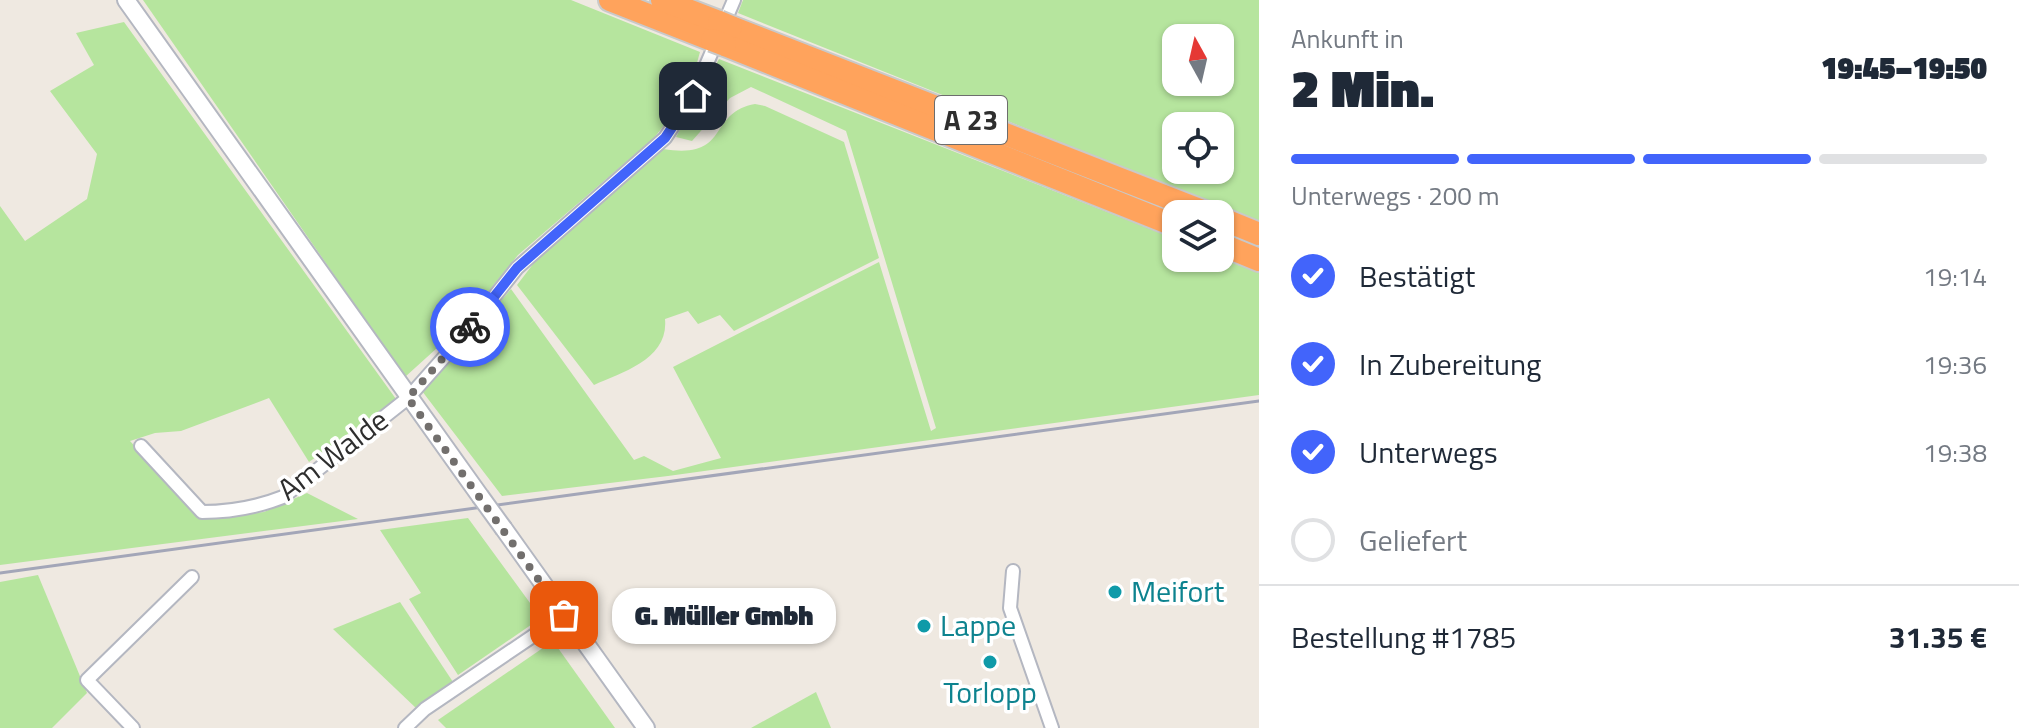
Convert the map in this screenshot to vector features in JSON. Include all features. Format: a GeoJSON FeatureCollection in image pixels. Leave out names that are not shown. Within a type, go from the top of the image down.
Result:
{"type":"FeatureCollection","features":[{"type":"Feature","properties":{"kind":"highway","name":"A 23"},"geometry":{"type":"LineString","coordinates":[[610,0],[722,33],[1172,200]]}},
{"type":"Feature","properties":{"kind":"highway","name":"A 23"},"geometry":{"type":"LineString","coordinates":[[662,0],[722,33],[1162,220]]}},
{"type":"Feature","properties":{"kind":"highway"},"geometry":{"type":"LineString","coordinates":[[1234,224],[1259,234]]}},
{"type":"Feature","properties":{"kind":"highway"},"geometry":{"type":"LineString","coordinates":[[1234,250],[1259,260]]}},
{"type":"Feature","properties":{"kind":"main road"},"geometry":{"type":"LineString","coordinates":[[126,0],[646,728]]}},
{"type":"Feature","properties":{"kind":"street","name":"Am Walde"},"geometry":{"type":"LineString","coordinates":[[141,446],[202,512],[232,512],[259,507],[283,497],[408,398],[517,268],[670,132],[693,96],[734,0]]}},
{"type":"Feature","properties":{"kind":"street"},"geometry":{"type":"LineString","coordinates":[[1013,571],[1010,608],[1052,728]]}},
{"type":"Feature","properties":{"kind":"street"},"geometry":{"type":"LineString","coordinates":[[133,728],[87,680],[192,577]]}},
{"type":"Feature","properties":{"kind":"street"},"geometry":{"type":"LineString","coordinates":[[405,728],[425,709],[564,615]]}},
{"type":"Feature","properties":{"kind":"green space"},"geometry":{"type":"Polygon","coordinates":[[[143,0],[571,0],[700,52],[688,95],[654,138],[518,255],[458,329],[405,377],[143,0]]]}},
{"type":"Feature","properties":{"kind":"green space"},"geometry":{"type":"Polygon","coordinates":[[[743,0],[1259,0],[1259,222],[1234,212],[1234,200],[1204,200],[1164,184],[1234,184],[1234,112],[1162,112],[1162,183],[738,13],[743,0]]]}},
{"type":"Feature","properties":{"kind":"green space"},"geometry":{"type":"Polygon","coordinates":[[[124,22],[396,399],[309,462],[269,398],[181,431],[155,433],[130,441],[201,518],[264,512],[307,493],[358,519],[0,565],[0,206],[25,241],[87,199],[97,154],[50,91],[94,65],[76,33],[124,22]]]}},
{"type":"Feature","properties":{"kind":"green space"},"geometry":{"type":"Polygon","coordinates":[[[719,59],[1162,233],[1162,272],[1234,272],[1234,263],[1259,273],[1259,395],[502,496],[422,391],[511,289],[634,460],[644,456],[673,471],[721,458],[673,367],[879,262],[931,431],[936,428],[846,131],[751,87],[730,98],[692,141],[676,137],[719,59]]]}},
{"type":"Feature","properties":{"kind":"green space"},"geometry":{"type":"Polygon","coordinates":[[[755,104],[844,142],[879,258],[734,331],[720,315],[698,324],[688,311],[665,319],[660,344],[652,354],[630,369],[594,385],[517,285],[540,255],[663,149],[685,151],[700,148],[710,142],[730,116],[755,104]]]}},
{"type":"Feature","properties":{"kind":"green space"},"geometry":{"type":"Polygon","coordinates":[[[468,518],[541,618],[458,675],[409,599],[421,593],[380,530],[468,518]]]}},
{"type":"Feature","properties":{"kind":"green space"},"geometry":{"type":"Polygon","coordinates":[[[38,575],[87,693],[52,728],[0,728],[0,582],[38,575]]]}},
{"type":"Feature","properties":{"kind":"green space"},"geometry":{"type":"Polygon","coordinates":[[[400,602],[453,682],[417,709],[333,629],[400,602]]]}},
{"type":"Feature","properties":{"kind":"green space"},"geometry":{"type":"Polygon","coordinates":[[[553,641],[615,728],[446,728],[438,720],[553,641]]]}},
{"type":"Feature","properties":{"kind":"green space"},"geometry":{"type":"Polygon","coordinates":[[[816,692],[831,728],[751,728],[816,692]]]}},
{"type":"Feature","properties":{"kind":"railway"},"geometry":{"type":"LineString","coordinates":[[0,573],[1259,401]]}},
{"type":"Feature","properties":{"kind":"way so far"},"geometry":{"type":"LineString","coordinates":[[470,327],[408,398],[564,615]]}},
{"type":"Feature","properties":{"kind":"place","name":"Meifort"},"geometry":{"type":"Point","coordinates":[1115,592]}},
{"type":"Feature","properties":{"kind":"place","name":"G. Müller Gmbh"},"geometry":{"type":"Point","coordinates":[564,615]}},
{"type":"Feature","properties":{"kind":"place","name":"Lappe"},"geometry":{"type":"Point","coordinates":[924,626]}},
{"type":"Feature","properties":{"kind":"place","name":"Torlopp"},"geometry":{"type":"Point","coordinates":[990,662]}},
{"type":"Feature","properties":{"kind":"route"},"geometry":{"type":"LineString","coordinates":[[470,327],[517,268],[665,138],[693,96]]}}]}
